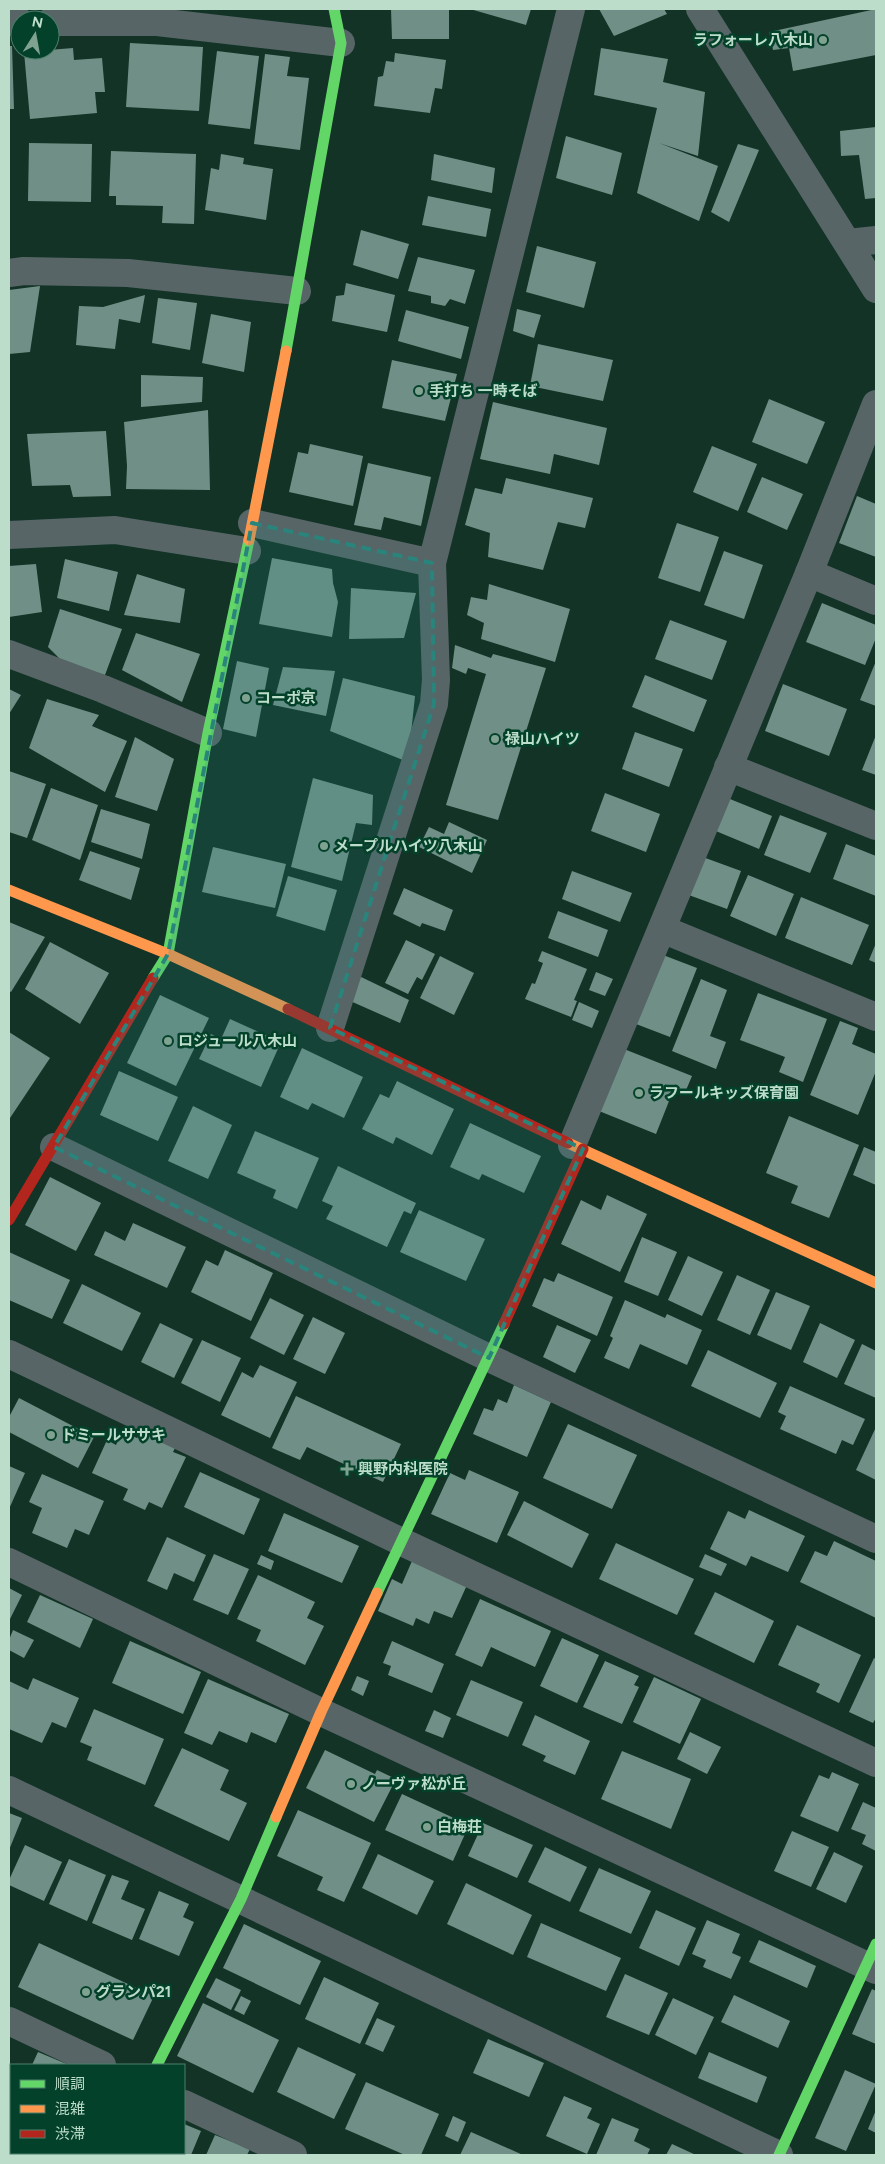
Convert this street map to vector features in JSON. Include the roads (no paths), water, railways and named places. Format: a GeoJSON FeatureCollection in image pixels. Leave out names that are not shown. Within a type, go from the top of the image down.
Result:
{"type":"FeatureCollection","features":[{"type":"Feature","properties":{"kind":"street"},"geometry":{"type":"LineString","coordinates":[[9,1220],[168,954],[208,733],[247,551],[297,291],[341,43],[334,9]]}},
{"type":"Feature","properties":{"kind":"street"},"geometry":{"type":"LineString","coordinates":[[330,1028],[434,704],[436,680],[432,563],[571,9]]}},
{"type":"Feature","properties":{"kind":"street"},"geometry":{"type":"LineString","coordinates":[[700,9],[876,289]]}},
{"type":"Feature","properties":{"kind":"street"},"geometry":{"type":"LineString","coordinates":[[60,22],[157,22],[341,43]]}},
{"type":"Feature","properties":{"kind":"street"},"geometry":{"type":"LineString","coordinates":[[848,243],[876,240]]}},
{"type":"Feature","properties":{"kind":"street"},"geometry":{"type":"LineString","coordinates":[[9,273],[24,271],[128,273],[297,291]]}},
{"type":"Feature","properties":{"kind":"street"},"geometry":{"type":"LineString","coordinates":[[158,2064],[241,1899],[321,1712],[489,1358],[577,1147],[662,929],[728,767],[810,573],[876,404]]}},
{"type":"Feature","properties":{"kind":"street"},"geometry":{"type":"LineString","coordinates":[[252,523],[432,563]]}},
{"type":"Feature","properties":{"kind":"street"},"geometry":{"type":"LineString","coordinates":[[9,535],[116,530],[247,551]]}},
{"type":"Feature","properties":{"kind":"street"},"geometry":{"type":"LineString","coordinates":[[810,573],[876,601]]}},
{"type":"Feature","properties":{"kind":"street"},"geometry":{"type":"LineString","coordinates":[[9,654],[103,689],[208,733]]}},
{"type":"Feature","properties":{"kind":"street"},"geometry":{"type":"LineString","coordinates":[[728,767],[876,826]]}},
{"type":"Feature","properties":{"kind":"street"},"geometry":{"type":"LineString","coordinates":[[9,890],[168,954],[330,1028],[577,1147],[876,1283]]}},
{"type":"Feature","properties":{"kind":"street"},"geometry":{"type":"LineString","coordinates":[[662,929],[876,1017]]}},
{"type":"Feature","properties":{"kind":"street"},"geometry":{"type":"LineString","coordinates":[[54,1147],[489,1358],[876,1539]]}},
{"type":"Feature","properties":{"kind":"street"},"geometry":{"type":"LineString","coordinates":[[9,1354],[402,1542],[876,1763]]}},
{"type":"Feature","properties":{"kind":"street"},"geometry":{"type":"LineString","coordinates":[[9,1562],[321,1712],[873,1960],[779,2155],[9,1790]]}},
{"type":"Feature","properties":{"kind":"street"},"geometry":{"type":"LineString","coordinates":[[9,2021],[100,2064]]}},
{"type":"Feature","properties":{"kind":"street"},"geometry":{"type":"LineString","coordinates":[[185,2104],[293,2155]]}},
{"type":"Feature","properties":{"kind":"place","name":"ラフォーレ八木山"},"geometry":{"type":"Point","coordinates":[823,40]}},
{"type":"Feature","properties":{"kind":"place","name":"手打ち 一時そば"},"geometry":{"type":"Point","coordinates":[419,391]}},
{"type":"Feature","properties":{"kind":"place","name":"コーポ京"},"geometry":{"type":"Point","coordinates":[246,698]}},
{"type":"Feature","properties":{"kind":"place","name":"禄山ハイツ"},"geometry":{"type":"Point","coordinates":[495,739]}},
{"type":"Feature","properties":{"kind":"place","name":"メープルハイツ八木山"},"geometry":{"type":"Point","coordinates":[324,846]}},
{"type":"Feature","properties":{"kind":"place","name":"ロジュール八木山"},"geometry":{"type":"Point","coordinates":[168,1041]}},
{"type":"Feature","properties":{"kind":"place","name":"ラフールキッズ保育園"},"geometry":{"type":"Point","coordinates":[639,1093]}},
{"type":"Feature","properties":{"kind":"place","name":"ドミールササキ"},"geometry":{"type":"Point","coordinates":[51,1435]}},
{"type":"Feature","properties":{"kind":"place","name":"興野内科医院"},"geometry":{"type":"Point","coordinates":[347,1469]}},
{"type":"Feature","properties":{"kind":"place","name":"ノーヴァ松が丘"},"geometry":{"type":"Point","coordinates":[351,1784]}},
{"type":"Feature","properties":{"kind":"place","name":"白梅荘"},"geometry":{"type":"Point","coordinates":[427,1827]}},
{"type":"Feature","properties":{"kind":"place","name":"グランパ21"},"geometry":{"type":"Point","coordinates":[86,1992]}}]}
